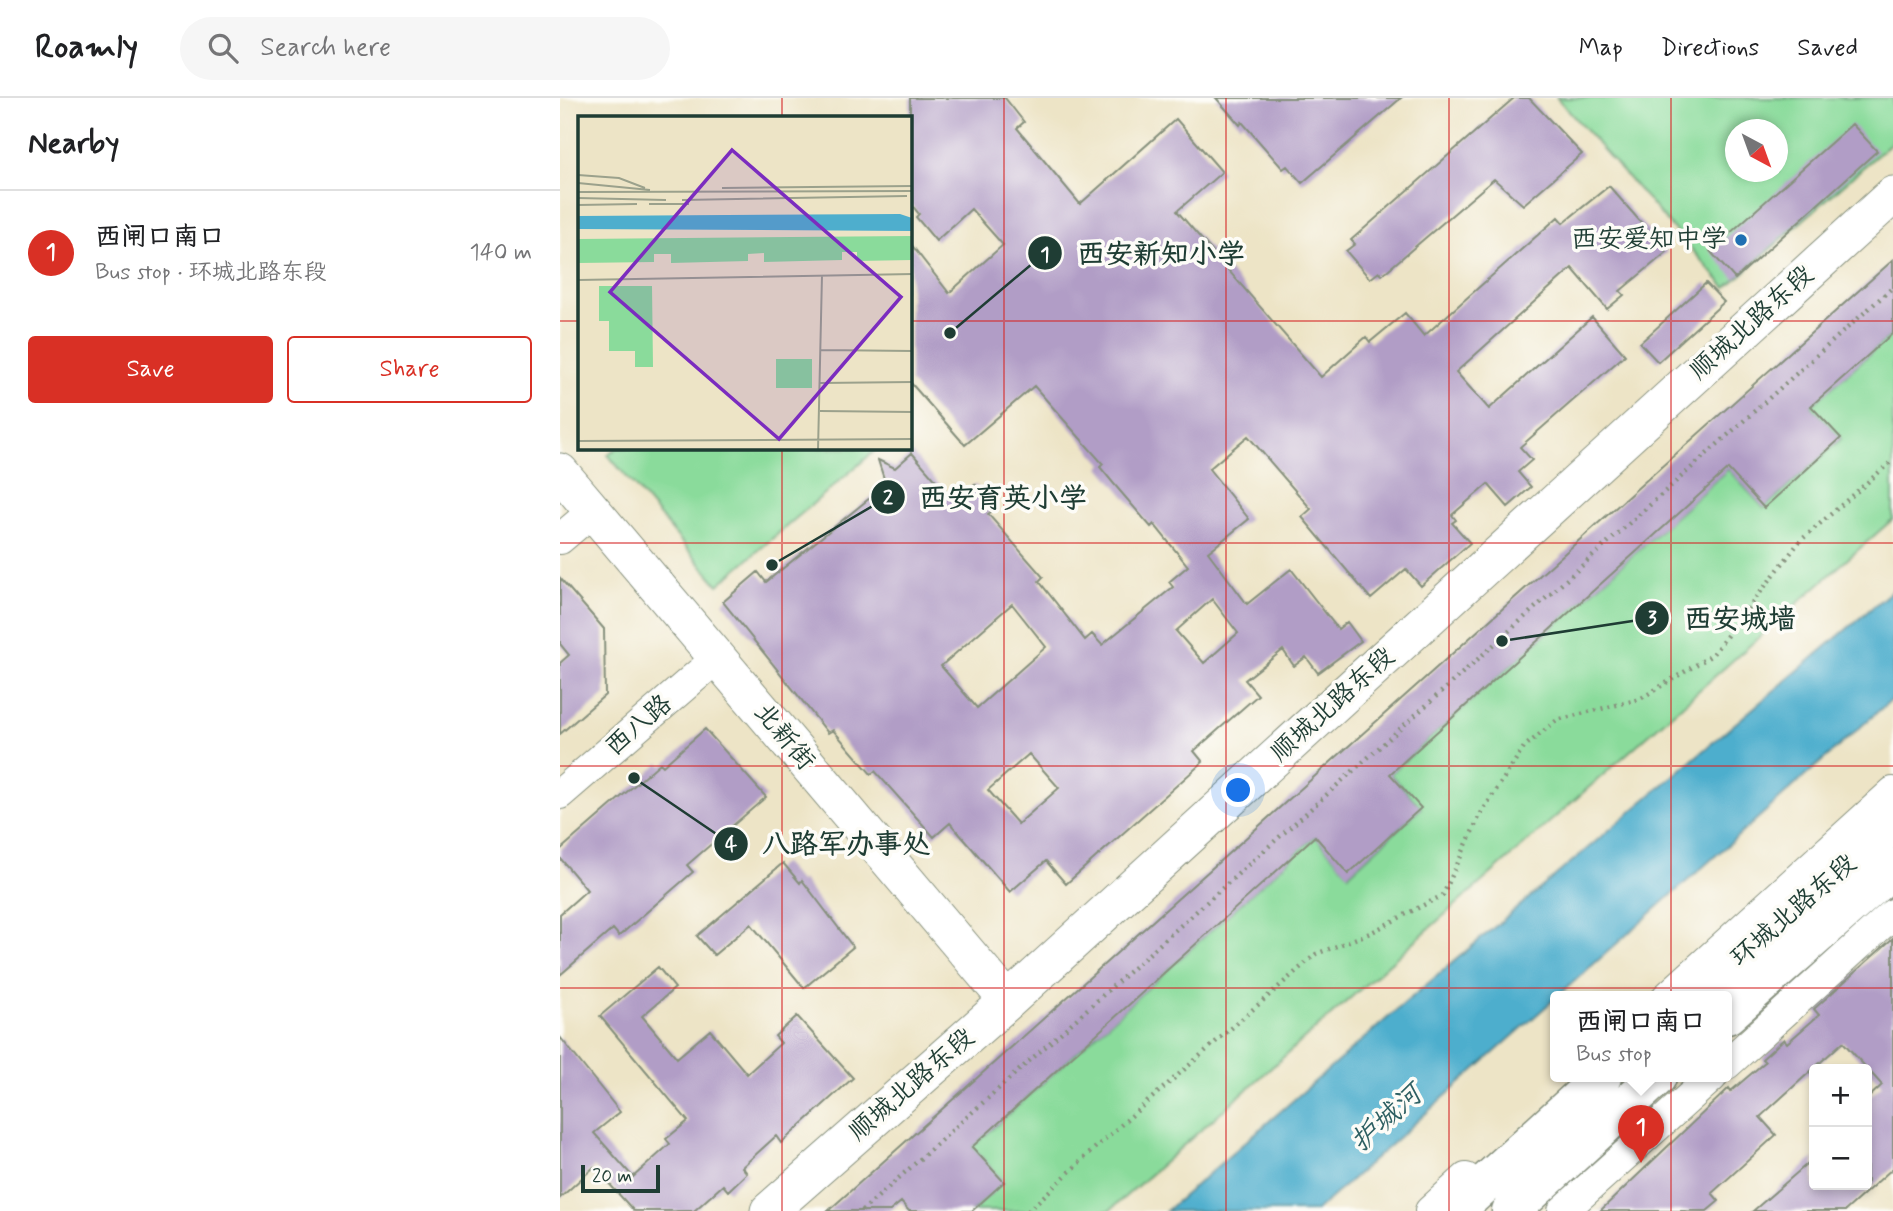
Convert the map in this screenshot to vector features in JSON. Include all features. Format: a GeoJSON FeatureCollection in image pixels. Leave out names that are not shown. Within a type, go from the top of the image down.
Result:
{"type":"FeatureCollection","features":[{"type":"Feature","properties":{"kind":"main road","name":"环城北路东段"},"geometry":{"type":"LineString","coordinates":[[1702,991],[1893,824]]}},
{"type":"Feature","properties":{"kind":"main road","name":"环城北路东段"},"geometry":{"type":"LineString","coordinates":[[1732,1011],[1893,868]]}},
{"type":"Feature","properties":{"kind":"main road"},"geometry":{"type":"LineString","coordinates":[[1455,1211],[1597,1082]]}},
{"type":"Feature","properties":{"kind":"main road"},"geometry":{"type":"LineString","coordinates":[[1511,1211],[1652,1082]]}},
{"type":"Feature","properties":{"kind":"street","name":"顺城北路东段"},"geometry":{"type":"LineString","coordinates":[[769,1211],[1008,1001],[1893,195]]}},
{"type":"Feature","properties":{"kind":"street","name":"北新街"},"geometry":{"type":"LineString","coordinates":[[560,472],[1008,1001]]}},
{"type":"Feature","properties":{"kind":"street"},"geometry":{"type":"LineString","coordinates":[[560,539],[593,511]]}},
{"type":"Feature","properties":{"kind":"street","name":"西八路"},"geometry":{"type":"LineString","coordinates":[[560,794],[717,658]]}},
{"type":"Feature","properties":{"kind":"street"},"geometry":{"type":"LineString","coordinates":[[1674,991],[1893,792]]}},
{"type":"Feature","properties":{"kind":"street"},"geometry":{"type":"LineString","coordinates":[[1732,1059],[1893,914]]}},
{"type":"Feature","properties":{"kind":"street"},"geometry":{"type":"LineString","coordinates":[[1430,1211],[1572,1082]]}},
{"type":"Feature","properties":{"kind":"street"},"geometry":{"type":"LineString","coordinates":[[1563,1211],[1706,1082]]}},
{"type":"Feature","properties":{"kind":"path"},"geometry":{"type":"LineString","coordinates":[[862,1211],[1893,287]]}},
{"type":"Feature","properties":{"kind":"path"},"geometry":{"type":"LineString","coordinates":[[1028,1211],[1316,954],[1370,933],[1443,895],[1480,815],[1524,747],[1557,720],[1640,699],[1713,655],[1800,541],[1893,460]]}},
{"type":"Feature","properties":{"kind":"green space","name":"西安爱知中学"},"geometry":{"type":"Polygon","coordinates":[[[1557,98],[1893,98],[1893,141],[1726,288],[1557,98]]]}},
{"type":"Feature","properties":{"kind":"green space"},"geometry":{"type":"Polygon","coordinates":[[[1893,333],[1893,519],[1109,1211],[972,1211],[1003,1182],[972,1147],[1315,836],[1349,874],[1421,808],[1390,774],[1728,469],[1764,508],[1841,439],[1811,406],[1893,333]]]}},
{"type":"Feature","properties":{"kind":"green space"},"geometry":{"type":"Polygon","coordinates":[[[614,450],[876,450],[718,585],[608,455],[614,450]]]}},
{"type":"Feature","properties":{"kind":"water","name":"护城河"},"geometry":{"type":"Polygon","coordinates":[[[1893,590],[1893,698],[1563,991],[1550,991],[1550,1003],[1316,1211],[1166,1211],[1406,1002],[1893,590]]]}},
{"type":"Feature","properties":{"kind":"building"},"geometry":{"type":"Polygon","coordinates":[[[910,98],[1005,98],[1024,122],[1017,128],[1080,204],[1176,119],[1222,172],[1177,211],[1321,377],[1366,337],[1370,342],[1405,313],[1424,336],[1558,217],[1563,223],[1609,186],[1667,252],[1620,291],[1624,295],[1607,309],[1572,268],[1456,372],[1489,409],[1592,317],[1625,355],[1520,447],[1532,460],[1518,472],[1531,487],[1508,507],[1488,484],[1452,515],[1456,520],[1452,523],[1470,543],[1421,586],[1406,569],[1371,599],[1302,517],[1311,509],[1248,436],[1209,469],[1249,519],[1208,552],[1247,604],[1291,569],[1338,629],[1347,622],[1361,641],[1318,673],[1306,657],[1294,666],[1283,650],[1245,680],[1258,695],[1194,751],[1203,762],[1066,884],[1046,861],[1010,892],[950,823],[934,837],[875,771],[871,774],[833,730],[828,733],[723,602],[758,572],[766,582],[886,485],[878,460],[895,468],[912,453],[954,501],[975,484],[995,509],[988,514],[1043,577],[1039,581],[1085,640],[1092,634],[1102,645],[1173,587],[1169,582],[1188,566],[1154,524],[1151,527],[1114,484],[1100,467],[1103,464],[1034,386],[965,445],[912,384],[912,246],[949,293],[1003,245],[971,209],[936,241],[916,217],[919,214],[912,205],[910,98]],[[1212,599],[1176,631],[1204,663],[1238,633],[1212,599]],[[1012,604],[941,666],[977,708],[1046,647],[1012,604]],[[1029,754],[988,790],[1018,824],[1059,788],[1029,754]]]}},
{"type":"Feature","properties":{"kind":"building"},"geometry":{"type":"Polygon","coordinates":[[[1216,98],[1401,98],[1302,183],[1287,166],[1283,169],[1242,122],[1240,125],[1216,98]]]}},
{"type":"Feature","properties":{"kind":"building"},"geometry":{"type":"Polygon","coordinates":[[[1514,98],[1529,98],[1582,154],[1523,205],[1494,179],[1382,275],[1379,272],[1370,279],[1346,251],[1355,244],[1351,240],[1514,98]]]}},
{"type":"Feature","properties":{"kind":"building"},"geometry":{"type":"Polygon","coordinates":[[[1852,124],[1877,151],[1735,279],[1710,251],[1852,124]]]}},
{"type":"Feature","properties":{"kind":"building"},"geometry":{"type":"Polygon","coordinates":[[[1893,260],[1893,333],[1811,406],[1841,438],[1764,508],[1728,469],[1390,774],[1421,808],[1348,874],[1315,836],[972,1147],[1004,1182],[972,1211],[909,1211],[901,1202],[890,1211],[828,1211],[1893,260]]]}},
{"type":"Feature","properties":{"kind":"building"},"geometry":{"type":"Polygon","coordinates":[[[1706,283],[1724,302],[1658,362],[1640,343],[1706,283]]]}},
{"type":"Feature","properties":{"kind":"building"},"geometry":{"type":"Polygon","coordinates":[[[560,578],[604,629],[605,695],[560,734],[560,663],[569,655],[560,644],[560,578]]]}},
{"type":"Feature","properties":{"kind":"building"},"geometry":{"type":"Polygon","coordinates":[[[705,729],[766,797],[687,865],[693,872],[619,936],[613,929],[560,975],[560,914],[587,890],[560,858],[560,850],[660,763],[663,766],[705,729]]]}},
{"type":"Feature","properties":{"kind":"building"},"geometry":{"type":"Polygon","coordinates":[[[783,863],[800,883],[802,880],[853,947],[804,988],[751,924],[714,955],[697,936],[783,863]]]}},
{"type":"Feature","properties":{"kind":"building"},"geometry":{"type":"Polygon","coordinates":[[[1893,938],[1893,1168],[1872,1187],[1872,1094],[1882,1085],[1872,1074],[1872,1064],[1863,1064],[1843,1042],[1819,1064],[1809,1064],[1809,1073],[1760,1117],[1776,1135],[1712,1193],[1719,1201],[1707,1211],[1600,1211],[1729,1088],[1731,1091],[1765,1062],[1762,1059],[1784,1039],[1787,1043],[1819,1015],[1814,1009],[1893,938]]]}},
{"type":"Feature","properties":{"kind":"building"},"geometry":{"type":"Polygon","coordinates":[[[658,967],[675,988],[642,1016],[677,1058],[710,1030],[747,1074],[781,1043],[775,1036],[797,1016],[853,1078],[781,1143],[776,1136],[742,1167],[747,1173],[728,1191],[723,1185],[694,1211],[634,1211],[594,1167],[560,1198],[560,1037],[620,1112],[594,1133],[633,1177],[670,1144],[666,1139],[688,1121],[600,1016],[658,967]]]}},
{"type":"Feature","properties":{"kind":"building"},"geometry":{"type":"Polygon","coordinates":[[[1809,1162],[1809,1190],[1868,1190],[1845,1211],[1753,1211],[1809,1162]]]}},
{"type":"Feature","properties":{"kind":"place","name":"西安爱知中学"},"geometry":{"type":"Point","coordinates":[1741,240]}},
{"type":"Feature","properties":{"kind":"place","name":"西安新知小学"},"geometry":{"type":"Point","coordinates":[950,333]}},
{"type":"Feature","properties":{"kind":"place","name":"西安育英小学"},"geometry":{"type":"Point","coordinates":[772,565]}},
{"type":"Feature","properties":{"kind":"place","name":"西安城墙"},"geometry":{"type":"Point","coordinates":[1502,641]}},
{"type":"Feature","properties":{"kind":"place","name":"八路军办事处"},"geometry":{"type":"Point","coordinates":[634,778]}},
{"type":"Feature","properties":{"kind":"place","name":"西闸口南口"},"geometry":{"type":"Point","coordinates":[1641,1163]}}]}
